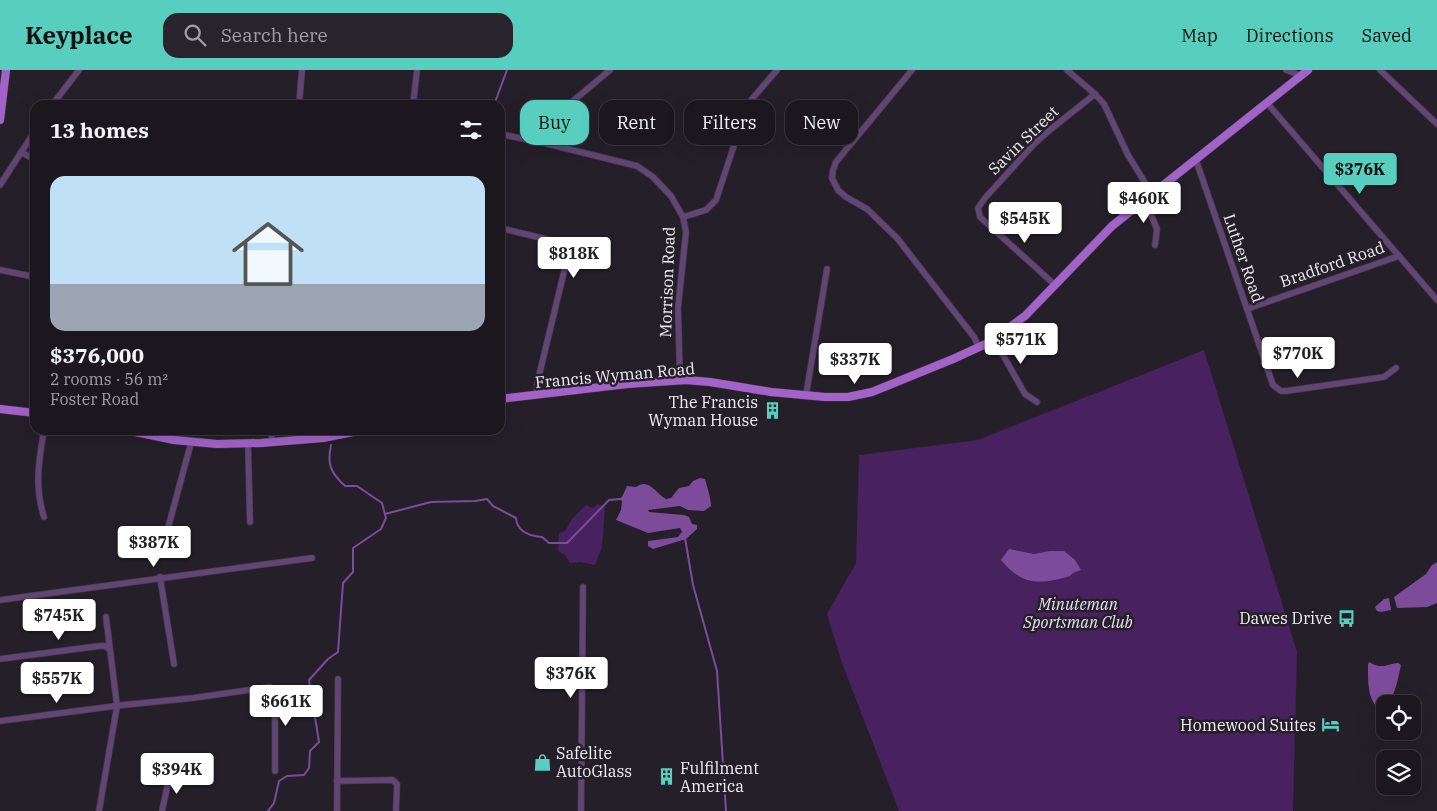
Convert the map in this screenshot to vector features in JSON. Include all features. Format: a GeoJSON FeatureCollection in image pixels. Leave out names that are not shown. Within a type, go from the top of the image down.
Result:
{"type":"FeatureCollection","features":[{"type":"Feature","properties":{"kind":"main road"},"geometry":{"type":"LineString","coordinates":[[0,120],[6,70]]}},
{"type":"Feature","properties":{"kind":"main road","name":"Francis Wyman Road"},"geometry":{"type":"LineString","coordinates":[[505,398],[627,384],[680,380],[710,382],[750,389],[839,397],[865,394],[979,347],[1030,312],[1112,226],[1305,73]]}},
{"type":"Feature","properties":{"kind":"main road"},"geometry":{"type":"LineString","coordinates":[[0,409],[30,412]]}},
{"type":"Feature","properties":{"kind":"main road"},"geometry":{"type":"LineString","coordinates":[[162,435],[190,443],[272,442],[338,435]]}},
{"type":"Feature","properties":{"kind":"street"},"geometry":{"type":"LineString","coordinates":[[56,100],[79,70]]}},
{"type":"Feature","properties":{"kind":"street"},"geometry":{"type":"LineString","coordinates":[[299,100],[302,70]]}},
{"type":"Feature","properties":{"kind":"street"},"geometry":{"type":"LineString","coordinates":[[414,100],[417,70]]}},
{"type":"Feature","properties":{"kind":"street"},"geometry":{"type":"LineString","coordinates":[[574,100],[610,70]]}},
{"type":"Feature","properties":{"kind":"street"},"geometry":{"type":"LineString","coordinates":[[683,218],[704,211],[715,203],[720,193],[734,140],[745,112],[752,99],[777,70]]}},
{"type":"Feature","properties":{"kind":"street"},"geometry":{"type":"LineString","coordinates":[[912,70],[836,162],[833,170],[833,182],[841,194],[867,209],[897,238],[974,336],[979,347]]}},
{"type":"Feature","properties":{"kind":"street"},"geometry":{"type":"LineString","coordinates":[[1068,70],[1095,94],[1106,108],[1128,154],[1152,194]]}},
{"type":"Feature","properties":{"kind":"street"},"geometry":{"type":"LineString","coordinates":[[1286,70],[1305,73]]}},
{"type":"Feature","properties":{"kind":"street"},"geometry":{"type":"LineString","coordinates":[[1380,70],[1437,124]]}},
{"type":"Feature","properties":{"kind":"street","name":"Savin Street"},"geometry":{"type":"LineString","coordinates":[[1055,286],[980,216],[978,211],[981,202],[1035,144],[1055,125],[1095,94]]}},
{"type":"Feature","properties":{"kind":"street"},"geometry":{"type":"LineString","coordinates":[[1267,103],[1437,300]]}},
{"type":"Feature","properties":{"kind":"street","name":"Morrison Road"},"geometry":{"type":"LineString","coordinates":[[505,135],[520,138]]}},
{"type":"Feature","properties":{"kind":"street"},"geometry":{"type":"LineString","coordinates":[[0,185],[30,138]]}},
{"type":"Feature","properties":{"kind":"street","name":"Morrison Road"},"geometry":{"type":"LineString","coordinates":[[552,145],[627,163],[644,169],[654,176],[666,190],[683,218],[686,232],[679,299],[680,380]]}},
{"type":"Feature","properties":{"kind":"street"},"geometry":{"type":"LineString","coordinates":[[21,152],[30,157]]}},
{"type":"Feature","properties":{"kind":"street","name":"Luther Road"},"geometry":{"type":"LineString","coordinates":[[1196,160],[1272,383],[1281,391],[1384,377],[1396,368]]}},
{"type":"Feature","properties":{"kind":"street"},"geometry":{"type":"LineString","coordinates":[[1145,200],[1157,229],[1155,245]]}},
{"type":"Feature","properties":{"kind":"street"},"geometry":{"type":"LineString","coordinates":[[505,229],[562,243],[569,249],[537,384],[537,394]]}},
{"type":"Feature","properties":{"kind":"street","name":"Bradford Road"},"geometry":{"type":"LineString","coordinates":[[1246,309],[1398,256]]}},
{"type":"Feature","properties":{"kind":"street"},"geometry":{"type":"LineString","coordinates":[[806,394],[827,269]]}},
{"type":"Feature","properties":{"kind":"street"},"geometry":{"type":"LineString","coordinates":[[0,270],[30,276]]}},
{"type":"Feature","properties":{"kind":"street"},"geometry":{"type":"LineString","coordinates":[[994,338],[1025,394],[1037,402]]}},
{"type":"Feature","properties":{"kind":"street"},"geometry":{"type":"LineString","coordinates":[[43,435],[37,478],[39,498],[44,517]]}},
{"type":"Feature","properties":{"kind":"street"},"geometry":{"type":"LineString","coordinates":[[271,435],[272,442]]}},
{"type":"Feature","properties":{"kind":"street"},"geometry":{"type":"LineString","coordinates":[[160,536],[168,528],[190,443]]}},
{"type":"Feature","properties":{"kind":"street"},"geometry":{"type":"LineString","coordinates":[[248,443],[250,522]]}},
{"type":"Feature","properties":{"kind":"street"},"geometry":{"type":"LineString","coordinates":[[0,600],[312,558]]}},
{"type":"Feature","properties":{"kind":"street"},"geometry":{"type":"LineString","coordinates":[[160,577],[174,664]]}},
{"type":"Feature","properties":{"kind":"street"},"geometry":{"type":"LineString","coordinates":[[580,811],[583,587]]}},
{"type":"Feature","properties":{"kind":"street"},"geometry":{"type":"LineString","coordinates":[[99,811],[117,706],[106,617]]}},
{"type":"Feature","properties":{"kind":"street"},"geometry":{"type":"LineString","coordinates":[[0,659],[99,646],[105,646],[109,649]]}},
{"type":"Feature","properties":{"kind":"street"},"geometry":{"type":"LineString","coordinates":[[337,811],[338,679]]}},
{"type":"Feature","properties":{"kind":"street"},"geometry":{"type":"LineString","coordinates":[[0,721],[270,687],[274,688],[276,771]]}},
{"type":"Feature","properties":{"kind":"street"},"geometry":{"type":"LineString","coordinates":[[162,811],[170,774]]}},
{"type":"Feature","properties":{"kind":"street"},"geometry":{"type":"LineString","coordinates":[[337,781],[393,780],[396,784],[396,811]]}},
{"type":"Feature","properties":{"kind":"green space","name":"Minuteman Sportsman Club"},"geometry":{"type":"Polygon","coordinates":[[[1204,350],[1297,652],[1293,811],[899,811],[842,663],[827,614],[856,563],[859,455],[978,440],[1204,350]]]}},
{"type":"Feature","properties":{"kind":"green space"},"geometry":{"type":"Polygon","coordinates":[[[598,504],[605,507],[602,547],[595,565],[580,562],[570,563],[565,555],[558,551],[559,533],[565,531],[572,519],[586,505],[593,508],[598,504]]]}},
{"type":"Feature","properties":{"kind":"shaded area"},"geometry":{"type":"Polygon","coordinates":[[[700,478],[705,479],[711,503],[711,506],[704,511],[688,510],[680,506],[648,510],[649,512],[689,517],[692,524],[697,525],[697,529],[686,539],[653,549],[648,546],[648,541],[678,537],[682,532],[680,528],[648,533],[616,520],[621,510],[622,501],[619,499],[622,497],[627,486],[649,485],[666,499],[671,498],[679,488],[689,486],[693,481],[700,478]]]}},
{"type":"Feature","properties":{"kind":"shaded area"},"geometry":{"type":"Polygon","coordinates":[[[1009,549],[1034,554],[1064,551],[1075,560],[1081,570],[1070,576],[1050,581],[1042,582],[1025,579],[1009,569],[1001,560],[1009,549]]]}},
{"type":"Feature","properties":{"kind":"shaded area"},"geometry":{"type":"Polygon","coordinates":[[[1437,562],[1437,603],[1427,607],[1397,608],[1394,597],[1426,574],[1432,565],[1437,562]]]}},
{"type":"Feature","properties":{"kind":"shaded area"},"geometry":{"type":"Polygon","coordinates":[[[1389,598],[1391,610],[1377,611],[1375,607],[1384,599],[1389,598]]]}},
{"type":"Feature","properties":{"kind":"shaded area"},"geometry":{"type":"Polygon","coordinates":[[[1369,662],[1381,666],[1398,663],[1401,665],[1392,695],[1376,695],[1376,706],[1370,694],[1369,662]]]}},
{"type":"Feature","properties":{"kind":"waterway"},"geometry":{"type":"LineString","coordinates":[[496,100],[507,70]]}},
{"type":"Feature","properties":{"kind":"waterway"},"geometry":{"type":"LineString","coordinates":[[268,811],[274,803],[279,781],[287,776],[304,775],[309,768],[310,751],[319,742],[309,680],[328,659],[338,652],[343,583],[353,572],[353,548],[381,529],[386,518],[382,503],[357,486],[345,486],[336,476],[331,467],[329,457],[331,445]]}},
{"type":"Feature","properties":{"kind":"waterway"},"geometry":{"type":"LineString","coordinates":[[385,514],[431,502],[487,499],[493,506],[516,518],[519,527],[525,532],[533,536],[542,537],[549,543],[567,543],[609,500],[620,499]]}},
{"type":"Feature","properties":{"kind":"waterway"},"geometry":{"type":"LineString","coordinates":[[685,538],[693,585],[717,671],[726,811]]}},
{"type":"Feature","properties":{"kind":"place","name":"The Francis Wyman House"},"geometry":{"type":"Point","coordinates":[772,411]}},
{"type":"Feature","properties":{"kind":"place","name":"Dawes Drive"},"geometry":{"type":"Point","coordinates":[1346,618]}},
{"type":"Feature","properties":{"kind":"place","name":"Homewood Suites"},"geometry":{"type":"Point","coordinates":[1330,725]}},
{"type":"Feature","properties":{"kind":"place","name":"Safelite AutoGlass"},"geometry":{"type":"Point","coordinates":[542,762]}},
{"type":"Feature","properties":{"kind":"place","name":"Fulfilment America"},"geometry":{"type":"Point","coordinates":[666,777]}}]}
